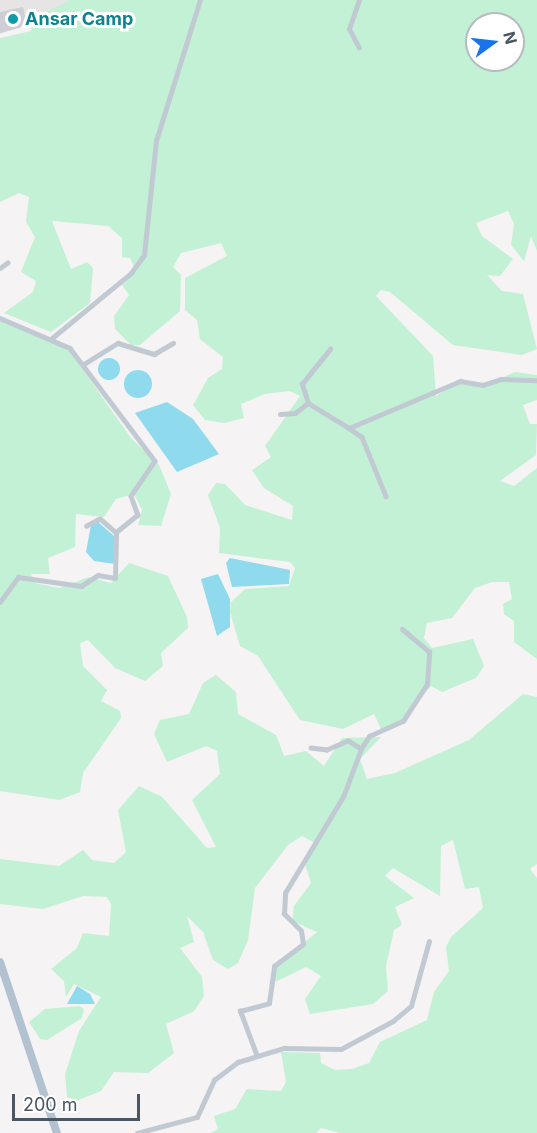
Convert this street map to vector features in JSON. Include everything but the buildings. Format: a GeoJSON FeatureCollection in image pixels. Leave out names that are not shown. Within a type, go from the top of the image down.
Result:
{"type":"FeatureCollection","features":[{"type":"Feature","properties":{"kind":"main road"},"geometry":{"type":"LineString","coordinates":[[0,962],[57,1133]]}},
{"type":"Feature","properties":{"kind":"street"},"geometry":{"type":"LineString","coordinates":[[52,338],[131,273],[144,255],[156,141],[200,0]]}},
{"type":"Feature","properties":{"kind":"street"},"geometry":{"type":"LineString","coordinates":[[358,48],[349,29],[359,0]]}},
{"type":"Feature","properties":{"kind":"street"},"geometry":{"type":"LineString","coordinates":[[0,268],[7,263]]}},
{"type":"Feature","properties":{"kind":"street"},"geometry":{"type":"LineString","coordinates":[[0,318],[52,338],[84,364],[122,423],[155,461],[131,496],[138,515],[116,533],[115,578],[98,575],[81,586],[18,577],[0,602]]}},
{"type":"Feature","properties":{"kind":"street"},"geometry":{"type":"LineString","coordinates":[[84,364],[118,344],[154,354],[172,343]]}},
{"type":"Feature","properties":{"kind":"street"},"geometry":{"type":"LineString","coordinates":[[330,349],[302,384],[308,403],[362,437],[386,496]]}},
{"type":"Feature","properties":{"kind":"street"},"geometry":{"type":"LineString","coordinates":[[349,428],[460,381],[537,380]]}},
{"type":"Feature","properties":{"kind":"street"},"geometry":{"type":"LineString","coordinates":[[280,414],[295,414],[308,403]]}},
{"type":"Feature","properties":{"kind":"street"},"geometry":{"type":"LineString","coordinates":[[87,525],[100,519],[116,533]]}},
{"type":"Feature","properties":{"kind":"street"},"geometry":{"type":"LineString","coordinates":[[256,1054],[240,1011],[269,1003],[274,966],[303,944],[303,934],[284,914],[285,893],[343,797],[361,749],[369,736],[403,721],[427,684],[429,652],[402,629]]}},
{"type":"Feature","properties":{"kind":"street"},"geometry":{"type":"LineString","coordinates":[[311,748],[327,750],[348,741],[361,749]]}},
{"type":"Feature","properties":{"kind":"street"},"geometry":{"type":"LineString","coordinates":[[137,1133],[197,1117],[214,1080],[256,1054],[292,1048],[340,1049],[393,1021],[411,1006],[429,941]]}},
{"type":"Feature","properties":{"kind":"shaded area"},"geometry":{"type":"Polygon","coordinates":[[[0,0],[94,0],[0,34],[0,0]]]}},
{"type":"Feature","properties":{"kind":"green space"},"geometry":{"type":"Polygon","coordinates":[[[70,0],[537,0],[537,251],[531,236],[524,261],[511,245],[514,224],[508,211],[476,223],[482,236],[513,259],[500,276],[487,275],[502,291],[523,294],[537,349],[522,355],[453,345],[390,292],[381,290],[376,296],[433,356],[436,396],[458,383],[483,386],[515,372],[537,375],[537,400],[523,405],[530,424],[537,424],[536,455],[500,481],[514,486],[537,468],[537,659],[514,642],[514,621],[504,614],[503,604],[512,599],[509,582],[492,582],[475,588],[452,618],[427,623],[424,638],[432,648],[473,639],[484,666],[476,678],[442,692],[431,686],[402,720],[381,729],[374,714],[343,729],[300,720],[258,656],[240,646],[230,612],[231,602],[245,589],[289,586],[295,568],[290,562],[219,553],[220,528],[208,495],[216,483],[225,484],[245,505],[292,520],[293,506],[264,488],[252,470],[271,457],[265,446],[300,396],[290,391],[265,394],[241,404],[244,418],[224,423],[205,420],[193,405],[208,378],[222,369],[223,357],[200,339],[197,320],[185,310],[185,278],[227,256],[221,243],[181,253],[173,267],[181,275],[180,311],[140,345],[131,345],[115,329],[114,316],[129,295],[122,285],[136,271],[130,258],[122,257],[122,238],[108,226],[52,221],[71,269],[87,262],[93,268],[90,303],[51,332],[4,313],[33,292],[36,281],[21,272],[35,237],[26,222],[29,197],[19,193],[0,202],[0,38],[31,31],[33,19],[70,0]]]}},
{"type":"Feature","properties":{"kind":"green space"},"geometry":{"type":"Polygon","coordinates":[[[0,321],[69,350],[131,438],[159,465],[171,494],[161,526],[138,525],[142,510],[134,494],[116,499],[104,517],[76,514],[75,547],[48,558],[50,574],[31,574],[35,583],[59,588],[89,577],[111,583],[129,563],[168,576],[187,617],[188,628],[161,653],[163,666],[145,681],[115,668],[88,640],[80,643],[83,666],[107,690],[101,701],[120,711],[121,718],[83,773],[80,792],[59,800],[0,791],[0,321]]]}},
{"type":"Feature","properties":{"kind":"green space"},"geometry":{"type":"Polygon","coordinates":[[[216,675],[236,692],[238,714],[276,735],[284,756],[306,751],[324,766],[342,738],[381,737],[360,759],[367,779],[395,773],[469,740],[523,694],[537,697],[537,864],[530,869],[537,878],[537,1133],[340,1133],[321,1128],[316,1133],[211,1133],[218,1129],[214,1116],[235,1109],[247,1089],[281,1091],[286,1082],[281,1052],[320,1053],[321,1063],[335,1070],[352,1069],[369,1063],[380,1042],[427,1020],[434,992],[449,971],[446,947],[451,937],[483,908],[479,887],[465,889],[453,840],[441,846],[440,896],[393,868],[385,876],[414,898],[395,907],[402,925],[394,930],[386,966],[388,991],[373,1004],[310,1014],[305,999],[321,976],[306,967],[271,984],[275,967],[317,932],[292,921],[294,906],[311,883],[304,861],[315,843],[302,836],[288,845],[255,888],[248,940],[238,963],[228,969],[213,960],[203,932],[187,916],[194,942],[180,948],[202,977],[204,996],[194,1011],[166,1024],[174,1053],[148,1073],[114,1072],[101,1091],[76,1101],[67,1097],[65,1074],[79,1031],[101,997],[74,984],[66,997],[64,981],[51,969],[77,948],[83,933],[109,936],[111,904],[107,897],[83,896],[43,909],[0,904],[0,859],[59,866],[83,850],[92,860],[114,863],[126,852],[118,810],[139,786],[162,797],[207,848],[216,847],[192,800],[220,774],[217,751],[206,746],[167,762],[154,734],[160,720],[189,714],[203,683],[216,675]]]}},
{"type":"Feature","properties":{"kind":"green space"},"geometry":{"type":"Polygon","coordinates":[[[79,1006],[84,1009],[82,1018],[47,1040],[40,1039],[29,1022],[45,1009],[79,1006]]]}},
{"type":"Feature","properties":{"kind":"water"},"geometry":{"type":"Polygon","coordinates":[[[109,358],[117,361],[120,369],[117,377],[109,380],[101,377],[98,369],[101,361],[109,358]]]}},
{"type":"Feature","properties":{"kind":"water"},"geometry":{"type":"Polygon","coordinates":[[[138,370],[148,374],[152,384],[148,394],[138,398],[128,394],[124,384],[128,374],[138,370]]]}},
{"type":"Feature","properties":{"kind":"water"},"geometry":{"type":"Polygon","coordinates":[[[167,402],[193,419],[219,454],[177,472],[135,413],[167,402]]]}},
{"type":"Feature","properties":{"kind":"water"},"geometry":{"type":"Polygon","coordinates":[[[98,522],[114,536],[115,564],[94,561],[86,552],[91,525],[98,522]]]}},
{"type":"Feature","properties":{"kind":"water"},"geometry":{"type":"Polygon","coordinates":[[[230,558],[290,570],[289,584],[232,587],[226,563],[230,558]]]}},
{"type":"Feature","properties":{"kind":"water"},"geometry":{"type":"Polygon","coordinates":[[[218,574],[230,599],[230,627],[217,636],[201,579],[218,574]]]}},
{"type":"Feature","properties":{"kind":"water"},"geometry":{"type":"Polygon","coordinates":[[[77,986],[90,994],[95,1004],[67,1004],[77,986]]]}},
{"type":"Feature","properties":{"kind":"place","name":"Ansar Camp"},"geometry":{"type":"Point","coordinates":[13,19]}}]}
